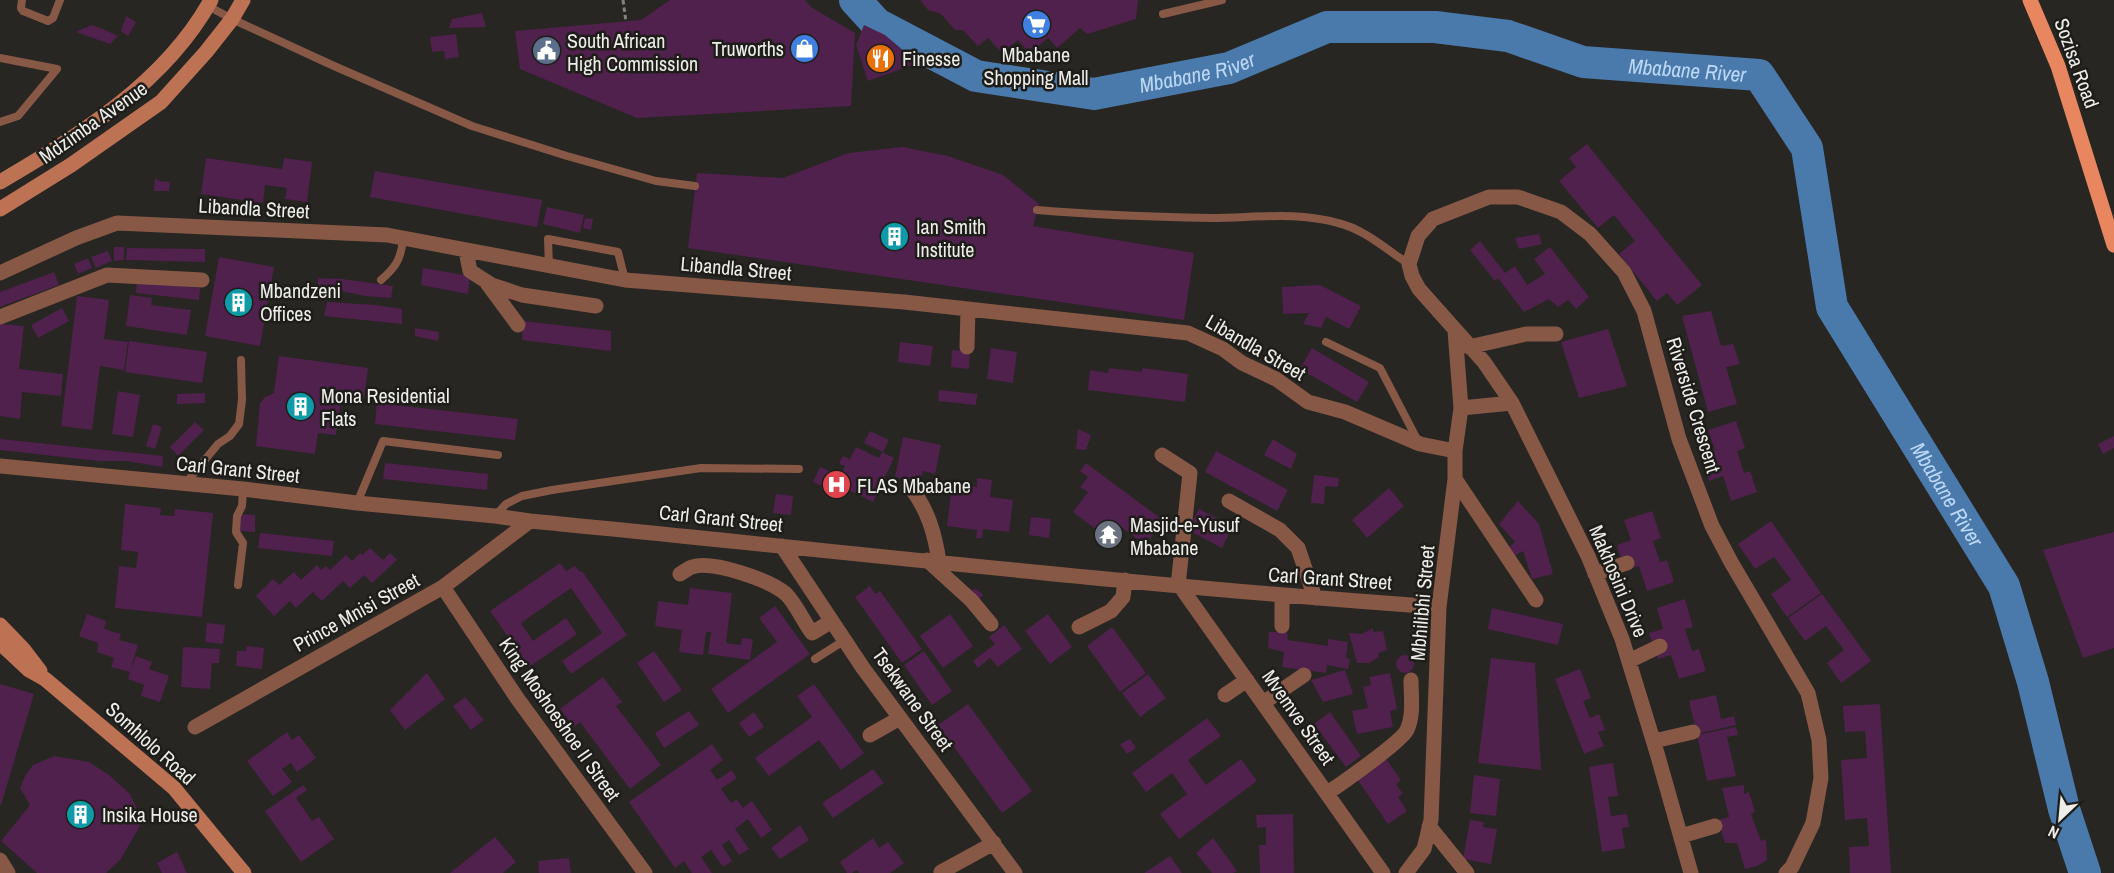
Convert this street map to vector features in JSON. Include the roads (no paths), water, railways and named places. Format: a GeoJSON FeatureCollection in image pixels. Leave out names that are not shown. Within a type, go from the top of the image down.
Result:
{"type":"FeatureCollection","features":[{"type":"Feature","properties":{"kind":"main road","name":"Mdzimba Avenue"},"geometry":{"type":"LineString","coordinates":[[0,209],[71,165],[161,102],[206,52],[232,19],[243,0]]}},
{"type":"Feature","properties":{"kind":"main road","name":"Sozisa Road"},"geometry":{"type":"LineString","coordinates":[[2030,0],[2058,66],[2114,245]]}},
{"type":"Feature","properties":{"kind":"main road","name":"Mdzimba Avenue"},"geometry":{"type":"LineString","coordinates":[[0,182],[72,139],[152,77],[180,45],[210,3]]}},
{"type":"Feature","properties":{"kind":"main road","name":"Somhlolo Road"},"geometry":{"type":"LineString","coordinates":[[0,625],[36,663],[45,679]]}},
{"type":"Feature","properties":{"kind":"main road","name":"Somhlolo Road"},"geometry":{"type":"LineString","coordinates":[[0,643],[29,670],[45,679],[174,788],[244,873]]}},
{"type":"Feature","properties":{"kind":"street","name":"Riverside Crescent"},"geometry":{"type":"LineString","coordinates":[[1409,264],[1418,236],[1433,219],[1489,196],[1518,197],[1561,212],[1590,234],[1624,272],[1644,311],[1679,439],[1712,526],[1808,693],[1819,740],[1821,778],[1814,823],[1792,867],[1785,873]]}},
{"type":"Feature","properties":{"kind":"street","name":"Libandla Street"},"geometry":{"type":"LineString","coordinates":[[0,273],[76,238],[117,223],[387,235],[625,280],[968,309],[1188,333],[1223,349],[1242,363],[1276,379],[1308,402],[1345,412],[1420,444],[1455,451]]}},
{"type":"Feature","properties":{"kind":"street"},"geometry":{"type":"LineString","coordinates":[[466,251],[470,271],[485,280],[522,295],[596,306]]}},
{"type":"Feature","properties":{"kind":"street"},"geometry":{"type":"LineString","coordinates":[[1409,264],[1419,289],[1455,331]]}},
{"type":"Feature","properties":{"kind":"street"},"geometry":{"type":"LineString","coordinates":[[0,317],[107,275],[202,280]]}},
{"type":"Feature","properties":{"kind":"street"},"geometry":{"type":"LineString","coordinates":[[485,280],[518,325]]}},
{"type":"Feature","properties":{"kind":"street"},"geometry":{"type":"LineString","coordinates":[[967,347],[968,309]]}},
{"type":"Feature","properties":{"kind":"street","name":"Makhosini Drive"},"geometry":{"type":"LineString","coordinates":[[1455,331],[1484,362],[1512,403],[1595,574],[1629,661],[1691,873]]}},
{"type":"Feature","properties":{"kind":"street","name":"Mbhilibhi Street"},"geometry":{"type":"LineString","coordinates":[[1406,873],[1424,849],[1429,826],[1439,607],[1455,479],[1455,451],[1461,408],[1455,331]]}},
{"type":"Feature","properties":{"kind":"street"},"geometry":{"type":"LineString","coordinates":[[1469,347],[1526,334],[1556,334]]}},
{"type":"Feature","properties":{"kind":"street"},"geometry":{"type":"LineString","coordinates":[[1461,408],[1512,403]]}},
{"type":"Feature","properties":{"kind":"street"},"geometry":{"type":"LineString","coordinates":[[1162,455],[1190,473],[1179,586]]}},
{"type":"Feature","properties":{"kind":"street","name":"Carl Grant Street"},"geometry":{"type":"LineString","coordinates":[[0,466],[1179,586],[1439,607]]}},
{"type":"Feature","properties":{"kind":"street"},"geometry":{"type":"LineString","coordinates":[[1455,479],[1536,600]]}},
{"type":"Feature","properties":{"kind":"street"},"geometry":{"type":"LineString","coordinates":[[911,488],[922,503],[935,533],[933,561],[991,624]]}},
{"type":"Feature","properties":{"kind":"street"},"geometry":{"type":"LineString","coordinates":[[1229,501],[1280,530],[1298,548],[1315,598]]}},
{"type":"Feature","properties":{"kind":"street","name":"Prince Mnisi Street"},"geometry":{"type":"LineString","coordinates":[[195,727],[443,587],[530,521]]}},
{"type":"Feature","properties":{"kind":"street","name":"Tsekwane Street"},"geometry":{"type":"LineString","coordinates":[[783,546],[863,668],[1015,873]]}},
{"type":"Feature","properties":{"kind":"street"},"geometry":{"type":"LineString","coordinates":[[1595,574],[1627,563]]}},
{"type":"Feature","properties":{"kind":"street"},"geometry":{"type":"LineString","coordinates":[[680,574],[694,566],[721,567],[755,577],[787,595],[812,633],[832,621]]}},
{"type":"Feature","properties":{"kind":"street"},"geometry":{"type":"LineString","coordinates":[[1079,627],[1111,611],[1123,597],[1125,580]]}},
{"type":"Feature","properties":{"kind":"street","name":"Mvemve Street"},"geometry":{"type":"LineString","coordinates":[[1179,586],[1383,873]]}},
{"type":"Feature","properties":{"kind":"street","name":"King Moshoeshoe II Street"},"geometry":{"type":"LineString","coordinates":[[443,587],[517,698],[645,873]]}},
{"type":"Feature","properties":{"kind":"street"},"geometry":{"type":"LineString","coordinates":[[1282,596],[1282,626]]}},
{"type":"Feature","properties":{"kind":"street"},"geometry":{"type":"LineString","coordinates":[[1629,661],[1660,646]]}},
{"type":"Feature","properties":{"kind":"street"},"geometry":{"type":"LineString","coordinates":[[1263,703],[1304,675]]}},
{"type":"Feature","properties":{"kind":"street"},"geometry":{"type":"LineString","coordinates":[[1225,695],[1247,680]]}},
{"type":"Feature","properties":{"kind":"street"},"geometry":{"type":"LineString","coordinates":[[1327,793],[1407,733],[1411,719],[1411,680]]}},
{"type":"Feature","properties":{"kind":"street"},"geometry":{"type":"LineString","coordinates":[[870,735],[900,718]]}},
{"type":"Feature","properties":{"kind":"street"},"geometry":{"type":"LineString","coordinates":[[1654,741],[1693,732]]}},
{"type":"Feature","properties":{"kind":"street"},"geometry":{"type":"LineString","coordinates":[[1429,826],[1467,873]]}},
{"type":"Feature","properties":{"kind":"street"},"geometry":{"type":"LineString","coordinates":[[1681,836],[1715,826]]}},
{"type":"Feature","properties":{"kind":"street"},"geometry":{"type":"LineString","coordinates":[[941,872],[994,843]]}},
{"type":"Feature","properties":{"kind":"street"},"geometry":{"type":"LineString","coordinates":[[0,860],[8,873]]}},
{"type":"Feature","properties":{"kind":"lane"},"geometry":{"type":"LineString","coordinates":[[22,0],[23,11],[48,21],[53,18],[60,0]]}},
{"type":"Feature","properties":{"kind":"lane"},"geometry":{"type":"LineString","coordinates":[[1163,14],[1222,0]]}},
{"type":"Feature","properties":{"kind":"lane"},"geometry":{"type":"LineString","coordinates":[[210,3],[232,19],[472,126],[656,181],[695,186]]}},
{"type":"Feature","properties":{"kind":"lane"},"geometry":{"type":"LineString","coordinates":[[0,58],[57,69],[18,116],[0,122]]}},
{"type":"Feature","properties":{"kind":"lane"},"geometry":{"type":"LineString","coordinates":[[1037,210],[1102,216],[1213,218],[1288,215],[1340,223],[1364,234],[1409,264]]}},
{"type":"Feature","properties":{"kind":"lane"},"geometry":{"type":"LineString","coordinates":[[549,267],[548,238],[618,252],[625,280]]}},
{"type":"Feature","properties":{"kind":"lane"},"geometry":{"type":"LineString","coordinates":[[381,280],[395,268],[402,250],[403,239]]}},
{"type":"Feature","properties":{"kind":"lane"},"geometry":{"type":"LineString","coordinates":[[1326,342],[1380,368],[1420,444]]}},
{"type":"Feature","properties":{"kind":"lane"},"geometry":{"type":"LineString","coordinates":[[185,484],[218,444],[230,436],[239,424],[242,400],[241,360]]}},
{"type":"Feature","properties":{"kind":"lane"},"geometry":{"type":"LineString","coordinates":[[357,503],[383,441],[498,455]]}},
{"type":"Feature","properties":{"kind":"lane"},"geometry":{"type":"LineString","coordinates":[[495,516],[506,504],[522,496],[584,485],[701,468],[799,469]]}},
{"type":"Feature","properties":{"kind":"lane"},"geometry":{"type":"LineString","coordinates":[[238,585],[243,543],[236,532],[243,489]]}},
{"type":"Feature","properties":{"kind":"lane"},"geometry":{"type":"LineString","coordinates":[[815,659],[845,640]]}},
{"type":"Feature","properties":{"kind":"waterway","name":"Mbabane River"},"geometry":{"type":"LineString","coordinates":[[855,0],[877,24],[976,76],[1094,94],[1229,68],[1327,27],[1435,27],[1508,36],[1583,62],[1759,75],[1807,148],[1832,307],[2004,586],[2033,682],[2064,809],[2085,873]]}},
{"type":"Feature","properties":{"kind":"place","name":"Mbabane Shopping Mall"},"geometry":{"type":"Point","coordinates":[1036,24]}},
{"type":"Feature","properties":{"kind":"place","name":"Truworths"},"geometry":{"type":"Point","coordinates":[805,48]}},
{"type":"Feature","properties":{"kind":"place","name":"South African High Commission"},"geometry":{"type":"Point","coordinates":[546,51]}},
{"type":"Feature","properties":{"kind":"place","name":"Finesse"},"geometry":{"type":"Point","coordinates":[881,58]}},
{"type":"Feature","properties":{"kind":"place","name":"Ian Smith Institute"},"geometry":{"type":"Point","coordinates":[895,237]}},
{"type":"Feature","properties":{"kind":"place","name":"Mbandzeni Offices"},"geometry":{"type":"Point","coordinates":[239,302]}},
{"type":"Feature","properties":{"kind":"place","name":"Mona Residential Flats"},"geometry":{"type":"Point","coordinates":[300,407]}},
{"type":"Feature","properties":{"kind":"place","name":"FLAS Mbabane"},"geometry":{"type":"Point","coordinates":[836,485]}},
{"type":"Feature","properties":{"kind":"place","name":"Masjid-e-Yusuf Mbabane"},"geometry":{"type":"Point","coordinates":[1109,535]}},
{"type":"Feature","properties":{"kind":"place","name":"Insika House"},"geometry":{"type":"Point","coordinates":[81,814]}}]}
